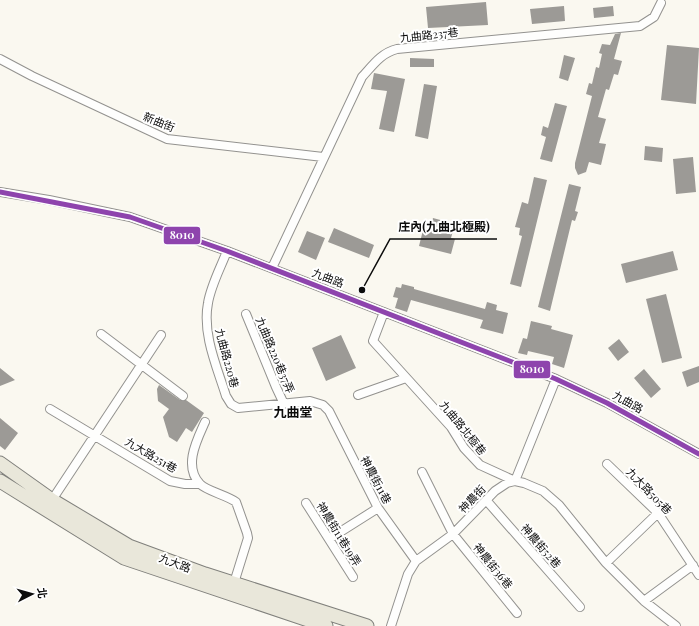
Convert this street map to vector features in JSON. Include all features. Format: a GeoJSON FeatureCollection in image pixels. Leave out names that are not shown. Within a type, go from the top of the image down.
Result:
{"type":"FeatureCollection","features":[{"type":"Feature","properties":{"kind":"main road","name":"九大路"},"geometry":{"type":"LineString","coordinates":[[0,463],[52,500],[129,546],[234,583],[367,626]]}},
{"type":"Feature","properties":{"kind":"main road","name":"九大路"},"geometry":{"type":"LineString","coordinates":[[0,481],[124,558],[326,626]]}},
{"type":"Feature","properties":{"kind":"street","name":"九曲路237巷"},"geometry":{"type":"LineString","coordinates":[[272,268],[362,77],[387,51],[405,48],[640,26],[654,17],[661,3]]}},
{"type":"Feature","properties":{"kind":"street","name":"新曲街"},"geometry":{"type":"LineString","coordinates":[[0,59],[32,76],[167,139],[324,157]]}},
{"type":"Feature","properties":{"kind":"street","name":"九曲路"},"geometry":{"type":"LineString","coordinates":[[0,192],[49,200],[130,217],[227,250],[556,379],[607,403],[699,454]]}},
{"type":"Feature","properties":{"kind":"street","name":"九曲路220巷"},"geometry":{"type":"LineString","coordinates":[[227,250],[210,294],[206,316],[207,330],[226,396],[231,404],[238,408],[310,401],[323,405]]}},
{"type":"Feature","properties":{"kind":"street","name":"九曲路北極巷"},"geometry":{"type":"LineString","coordinates":[[384,312],[374,341],[451,427],[464,448],[480,465],[515,481],[524,482],[543,491],[559,504],[606,563],[644,601],[676,626]]}},
{"type":"Feature","properties":{"kind":"street","name":"九曲路220巷37弄"},"geometry":{"type":"LineString","coordinates":[[246,314],[284,404]]}},
{"type":"Feature","properties":{"kind":"street"},"geometry":{"type":"LineString","coordinates":[[101,334],[183,396]]}},
{"type":"Feature","properties":{"kind":"street"},"geometry":{"type":"LineString","coordinates":[[52,500],[161,335]]}},
{"type":"Feature","properties":{"kind":"street"},"geometry":{"type":"LineString","coordinates":[[358,395],[406,378]]}},
{"type":"Feature","properties":{"kind":"street"},"geometry":{"type":"LineString","coordinates":[[515,481],[556,379]]}},
{"type":"Feature","properties":{"kind":"street","name":"神農街11巷"},"geometry":{"type":"LineString","coordinates":[[323,405],[329,411],[378,508],[416,562]]}},
{"type":"Feature","properties":{"kind":"street","name":"九大路251巷"},"geometry":{"type":"LineString","coordinates":[[50,409],[170,481],[185,484],[200,484]]}},
{"type":"Feature","properties":{"kind":"street"},"geometry":{"type":"LineString","coordinates":[[205,422],[194,449],[192,464],[200,484],[236,502],[248,533],[248,538],[234,583]]}},
{"type":"Feature","properties":{"kind":"street","name":"九大路505巷"},"geometry":{"type":"LineString","coordinates":[[607,464],[658,513],[699,575]]}},
{"type":"Feature","properties":{"kind":"street","name":"神農街36巷"},"geometry":{"type":"LineString","coordinates":[[422,472],[453,534],[517,613]]}},
{"type":"Feature","properties":{"kind":"street","name":"神農街"},"geometry":{"type":"LineString","coordinates":[[391,626],[408,574],[416,562],[453,534],[486,500],[507,483],[515,481]]}},
{"type":"Feature","properties":{"kind":"street","name":"神農街52巷"},"geometry":{"type":"LineString","coordinates":[[486,500],[580,607]]}},
{"type":"Feature","properties":{"kind":"street","name":"神農街11巷19弄"},"geometry":{"type":"LineString","coordinates":[[306,503],[352,577]]}},
{"type":"Feature","properties":{"kind":"street"},"geometry":{"type":"LineString","coordinates":[[329,540],[378,508]]}},
{"type":"Feature","properties":{"kind":"street"},"geometry":{"type":"LineString","coordinates":[[606,563],[658,513]]}},
{"type":"Feature","properties":{"kind":"street"},"geometry":{"type":"LineString","coordinates":[[644,601],[693,565]]}},
{"type":"Feature","properties":{"kind":"building"},"geometry":{"type":"Polygon","coordinates":[[[486,2],[488,25],[428,28],[426,7],[486,2]]]}},
{"type":"Feature","properties":{"kind":"building"},"geometry":{"type":"Polygon","coordinates":[[[564,6],[565,21],[532,24],[530,9],[564,6]]]}},
{"type":"Feature","properties":{"kind":"building"},"geometry":{"type":"Polygon","coordinates":[[[613,6],[614,16],[594,18],[593,8],[613,6]]]}},
{"type":"Feature","properties":{"kind":"building"},"geometry":{"type":"Polygon","coordinates":[[[621,33],[614,59],[622,61],[618,75],[614,74],[609,90],[606,89],[598,117],[606,119],[599,143],[606,144],[601,165],[589,162],[586,172],[578,175],[575,168],[575,163],[592,96],[586,94],[589,83],[592,84],[596,67],[599,68],[602,54],[599,53],[602,44],[610,45],[615,34],[621,33]]]}},
{"type":"Feature","properties":{"kind":"building"},"geometry":{"type":"Polygon","coordinates":[[[667,45],[699,48],[696,104],[661,100],[667,45]]]}},
{"type":"Feature","properties":{"kind":"building"},"geometry":{"type":"Polygon","coordinates":[[[564,55],[575,58],[568,81],[559,78],[564,55]]]}},
{"type":"Feature","properties":{"kind":"building"},"geometry":{"type":"Polygon","coordinates":[[[410,58],[434,59],[434,67],[410,67],[410,58]]]}},
{"type":"Feature","properties":{"kind":"building"},"geometry":{"type":"Polygon","coordinates":[[[374,73],[405,79],[394,132],[379,129],[387,91],[371,89],[374,73]]]}},
{"type":"Feature","properties":{"kind":"building"},"geometry":{"type":"Polygon","coordinates":[[[424,84],[437,86],[428,139],[415,136],[424,84]]]}},
{"type":"Feature","properties":{"kind":"building"},"geometry":{"type":"Polygon","coordinates":[[[555,103],[567,106],[552,162],[540,159],[546,137],[541,135],[543,126],[548,128],[555,103]]]}},
{"type":"Feature","properties":{"kind":"building"},"geometry":{"type":"Polygon","coordinates":[[[645,146],[663,148],[662,162],[644,160],[645,146]]]}},
{"type":"Feature","properties":{"kind":"building"},"geometry":{"type":"Polygon","coordinates":[[[693,157],[696,192],[676,194],[673,159],[693,157]]]}},
{"type":"Feature","properties":{"kind":"building"},"geometry":{"type":"Polygon","coordinates":[[[534,177],[547,180],[521,287],[510,284],[522,236],[519,235],[520,228],[515,227],[522,202],[528,204],[534,177]]]}},
{"type":"Feature","properties":{"kind":"building"},"geometry":{"type":"Polygon","coordinates":[[[569,184],[581,187],[575,211],[578,212],[575,221],[572,220],[550,311],[538,307],[569,184]]]}},
{"type":"Feature","properties":{"kind":"building"},"geometry":{"type":"Polygon","coordinates":[[[433,218],[455,224],[451,238],[455,239],[451,254],[419,246],[423,230],[429,232],[433,218]]]}},
{"type":"Feature","properties":{"kind":"building"},"geometry":{"type":"Polygon","coordinates":[[[334,228],[374,245],[369,258],[328,242],[334,228]]]}},
{"type":"Feature","properties":{"kind":"building"},"geometry":{"type":"Polygon","coordinates":[[[307,231],[325,238],[316,260],[298,252],[307,231]]]}},
{"type":"Feature","properties":{"kind":"building"},"geometry":{"type":"Polygon","coordinates":[[[673,251],[678,270],[626,283],[621,264],[673,251]]]}},
{"type":"Feature","properties":{"kind":"building"},"geometry":{"type":"Polygon","coordinates":[[[402,284],[414,287],[414,289],[485,309],[487,302],[497,305],[496,310],[508,313],[503,334],[480,328],[483,320],[411,300],[407,312],[395,308],[398,298],[393,297],[396,287],[401,288],[402,284]]]}},
{"type":"Feature","properties":{"kind":"building"},"geometry":{"type":"Polygon","coordinates":[[[666,294],[682,358],[662,363],[646,299],[666,294]]]}},
{"type":"Feature","properties":{"kind":"building"},"geometry":{"type":"Polygon","coordinates":[[[531,321],[552,326],[551,329],[573,335],[564,368],[552,364],[554,357],[528,351],[527,355],[518,353],[523,338],[527,339],[531,321]]]}},
{"type":"Feature","properties":{"kind":"building"},"geometry":{"type":"Polygon","coordinates":[[[341,335],[356,368],[326,381],[312,348],[341,335]]]}},
{"type":"Feature","properties":{"kind":"building"},"geometry":{"type":"Polygon","coordinates":[[[619,339],[629,352],[618,361],[608,348],[619,339]]]}},
{"type":"Feature","properties":{"kind":"building"},"geometry":{"type":"Polygon","coordinates":[[[699,366],[699,382],[687,387],[682,372],[699,366]]]}},
{"type":"Feature","properties":{"kind":"building"},"geometry":{"type":"Polygon","coordinates":[[[0,368],[15,380],[0,386],[0,368]]]}},
{"type":"Feature","properties":{"kind":"building"},"geometry":{"type":"Polygon","coordinates":[[[644,369],[661,389],[651,398],[634,378],[644,369]]]}},
{"type":"Feature","properties":{"kind":"building"},"geometry":{"type":"Polygon","coordinates":[[[159,385],[180,400],[186,400],[204,413],[192,432],[186,428],[177,442],[169,437],[163,417],[169,409],[158,401],[157,389],[159,385]]]}},
{"type":"Feature","properties":{"kind":"building"},"geometry":{"type":"Polygon","coordinates":[[[0,418],[18,433],[5,450],[0,446],[0,418]]]}},
{"type":"Feature","properties":{"kind":"transit line","name":"8010"},"geometry":{"type":"LineString","coordinates":[[0,192],[130,217],[227,251],[556,379],[607,403],[699,454]]}},
{"type":"Feature","properties":{"kind":"place","name":"庄內(九曲北極殿)"},"geometry":{"type":"Point","coordinates":[362,290]}},
{"type":"Feature","properties":{"kind":"district","name":"九曲堂"},"geometry":{"type":"Point","coordinates":[293,412]}}]}
